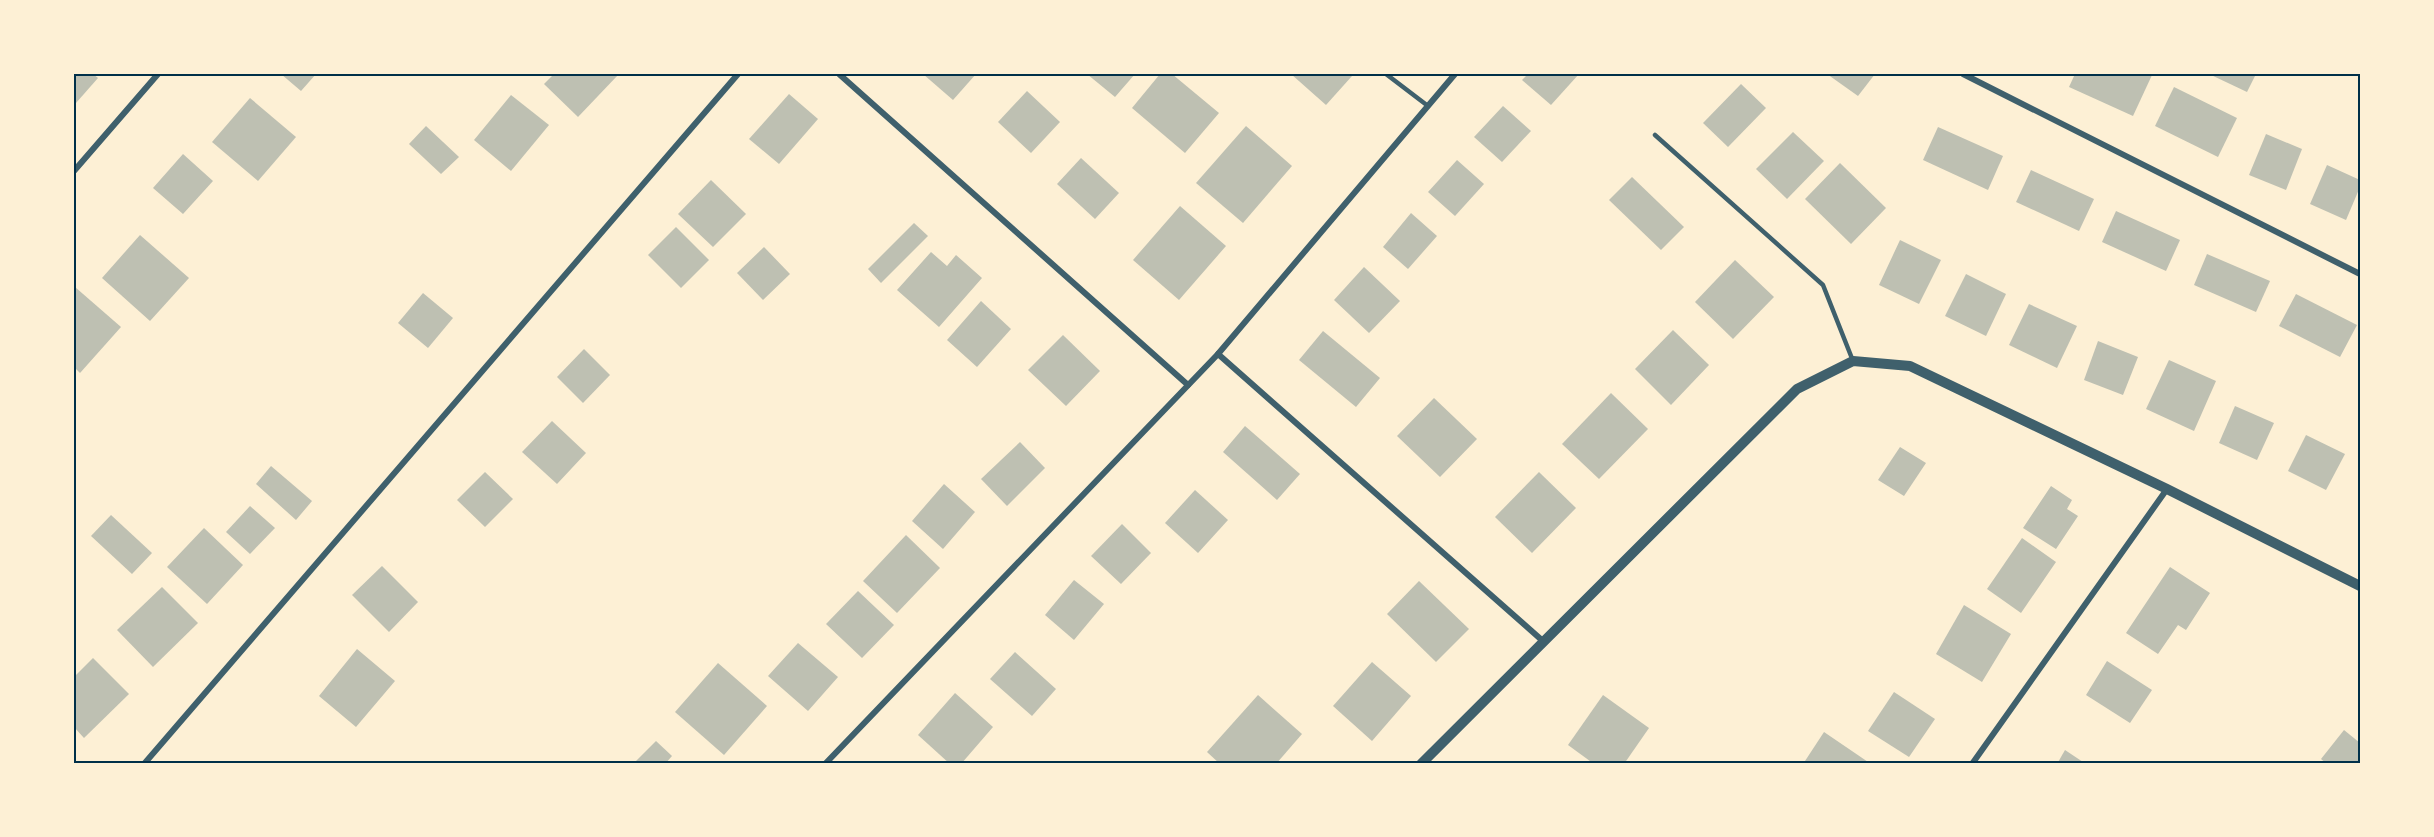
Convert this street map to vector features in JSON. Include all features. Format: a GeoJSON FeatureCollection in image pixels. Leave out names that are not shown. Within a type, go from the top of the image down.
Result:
{"type":"FeatureCollection","features":[{"type":"Feature","properties":{"kind":"street"},"geometry":{"type":"LineString","coordinates":[[74,171],[158,74]]}},
{"type":"Feature","properties":{"kind":"street"},"geometry":{"type":"LineString","coordinates":[[144,764],[738,74]]}},
{"type":"Feature","properties":{"kind":"street"},"geometry":{"type":"LineString","coordinates":[[840,74],[1188,385]]}},
{"type":"Feature","properties":{"kind":"street"},"geometry":{"type":"LineString","coordinates":[[825,764],[1218,354],[1455,74]]}},
{"type":"Feature","properties":{"kind":"street"},"geometry":{"type":"LineString","coordinates":[[1963,74],[2361,274]]}},
{"type":"Feature","properties":{"kind":"street"},"geometry":{"type":"LineString","coordinates":[[1218,354],[1545,642]]}},
{"type":"Feature","properties":{"kind":"street"},"geometry":{"type":"LineString","coordinates":[[1421,764],[1797,389],[1853,361],[1910,366],[2168,489],[2361,586]]}},
{"type":"Feature","properties":{"kind":"street"},"geometry":{"type":"LineString","coordinates":[[1972,764],[2168,489]]}},
{"type":"Feature","properties":{"kind":"lane"},"geometry":{"type":"LineString","coordinates":[[1386,74],[1428,106]]}},
{"type":"Feature","properties":{"kind":"lane"},"geometry":{"type":"LineString","coordinates":[[1655,135],[1823,285],[1853,361]]}},
{"type":"Feature","properties":{"kind":"building"},"geometry":{"type":"Polygon","coordinates":[[[74,74],[93,74],[98,78],[76,103],[74,74]]]}},
{"type":"Feature","properties":{"kind":"building"},"geometry":{"type":"Polygon","coordinates":[[[281,74],[316,74],[301,91],[281,74]]]}},
{"type":"Feature","properties":{"kind":"building"},"geometry":{"type":"Polygon","coordinates":[[[554,74],[618,75],[578,117],[544,84],[554,74]]]}},
{"type":"Feature","properties":{"kind":"building"},"geometry":{"type":"Polygon","coordinates":[[[923,74],[976,74],[953,100],[923,74]]]}},
{"type":"Feature","properties":{"kind":"building"},"geometry":{"type":"Polygon","coordinates":[[[1087,74],[1135,74],[1115,97],[1087,74]]]}},
{"type":"Feature","properties":{"kind":"building"},"geometry":{"type":"Polygon","coordinates":[[[1160,74],[1172,74],[1219,113],[1185,153],[1132,108],[1160,74]]]}},
{"type":"Feature","properties":{"kind":"building"},"geometry":{"type":"Polygon","coordinates":[[[1291,74],[1349,74],[1352,76],[1326,105],[1291,74]]]}},
{"type":"Feature","properties":{"kind":"building"},"geometry":{"type":"Polygon","coordinates":[[[1528,74],[1579,74],[1551,105],[1522,80],[1528,74]]]}},
{"type":"Feature","properties":{"kind":"building"},"geometry":{"type":"Polygon","coordinates":[[[1827,74],[1875,74],[1858,96],[1827,74]]]}},
{"type":"Feature","properties":{"kind":"building"},"geometry":{"type":"Polygon","coordinates":[[[2075,74],[2152,75],[2133,116],[2069,87],[2075,74]]]}},
{"type":"Feature","properties":{"kind":"building"},"geometry":{"type":"Polygon","coordinates":[[[2209,74],[2256,74],[2247,92],[2209,74]]]}},
{"type":"Feature","properties":{"kind":"building"},"geometry":{"type":"Polygon","coordinates":[[[1741,84],[1766,108],[1728,147],[1703,123],[1741,84]]]}},
{"type":"Feature","properties":{"kind":"building"},"geometry":{"type":"Polygon","coordinates":[[[2174,87],[2237,118],[2218,157],[2155,126],[2174,87]]]}},
{"type":"Feature","properties":{"kind":"building"},"geometry":{"type":"Polygon","coordinates":[[[1027,91],[1060,122],[1031,153],[998,122],[1027,91]]]}},
{"type":"Feature","properties":{"kind":"building"},"geometry":{"type":"Polygon","coordinates":[[[789,94],[818,119],[779,164],[749,139],[789,94]]]}},
{"type":"Feature","properties":{"kind":"building"},"geometry":{"type":"Polygon","coordinates":[[[511,95],[549,125],[511,171],[474,140],[511,95]]]}},
{"type":"Feature","properties":{"kind":"building"},"geometry":{"type":"Polygon","coordinates":[[[250,98],[296,137],[258,181],[212,142],[250,98]]]}},
{"type":"Feature","properties":{"kind":"building"},"geometry":{"type":"Polygon","coordinates":[[[1503,106],[1531,131],[1502,162],[1474,137],[1503,106]]]}},
{"type":"Feature","properties":{"kind":"building"},"geometry":{"type":"Polygon","coordinates":[[[426,126],[459,157],[441,174],[409,144],[426,126]]]}},
{"type":"Feature","properties":{"kind":"building"},"geometry":{"type":"Polygon","coordinates":[[[1246,126],[1292,166],[1243,223],[1196,183],[1246,126]]]}},
{"type":"Feature","properties":{"kind":"building"},"geometry":{"type":"Polygon","coordinates":[[[1938,127],[2003,156],[1988,190],[1923,160],[1938,127]]]}},
{"type":"Feature","properties":{"kind":"building"},"geometry":{"type":"Polygon","coordinates":[[[1793,132],[1824,161],[1787,199],[1756,169],[1793,132]]]}},
{"type":"Feature","properties":{"kind":"building"},"geometry":{"type":"Polygon","coordinates":[[[2266,134],[2302,149],[2286,190],[2249,175],[2266,134]]]}},
{"type":"Feature","properties":{"kind":"building"},"geometry":{"type":"Polygon","coordinates":[[[183,154],[213,181],[183,214],[153,188],[183,154]]]}},
{"type":"Feature","properties":{"kind":"building"},"geometry":{"type":"Polygon","coordinates":[[[1081,158],[1119,193],[1095,219],[1057,184],[1081,158]]]}},
{"type":"Feature","properties":{"kind":"building"},"geometry":{"type":"Polygon","coordinates":[[[1457,160],[1484,184],[1455,216],[1428,192],[1457,160]]]}},
{"type":"Feature","properties":{"kind":"building"},"geometry":{"type":"Polygon","coordinates":[[[1840,163],[1886,208],[1851,244],[1805,199],[1840,163]]]}},
{"type":"Feature","properties":{"kind":"building"},"geometry":{"type":"Polygon","coordinates":[[[2327,165],[2360,180],[2360,187],[2346,220],[2310,204],[2327,165]]]}},
{"type":"Feature","properties":{"kind":"building"},"geometry":{"type":"Polygon","coordinates":[[[2031,170],[2094,199],[2079,231],[2016,202],[2031,170]]]}},
{"type":"Feature","properties":{"kind":"building"},"geometry":{"type":"Polygon","coordinates":[[[1632,177],[1684,227],[1661,250],[1609,200],[1632,177]]]}},
{"type":"Feature","properties":{"kind":"building"},"geometry":{"type":"Polygon","coordinates":[[[711,180],[746,214],[713,247],[678,214],[711,180]]]}},
{"type":"Feature","properties":{"kind":"building"},"geometry":{"type":"Polygon","coordinates":[[[1180,206],[1226,246],[1179,300],[1133,260],[1180,206]]]}},
{"type":"Feature","properties":{"kind":"building"},"geometry":{"type":"Polygon","coordinates":[[[2116,211],[2180,240],[2166,271],[2102,242],[2116,211]]]}},
{"type":"Feature","properties":{"kind":"building"},"geometry":{"type":"Polygon","coordinates":[[[1411,213],[1437,236],[1408,269],[1383,247],[1411,213]]]}},
{"type":"Feature","properties":{"kind":"building"},"geometry":{"type":"Polygon","coordinates":[[[914,223],[928,236],[881,283],[868,269],[914,223]]]}},
{"type":"Feature","properties":{"kind":"building"},"geometry":{"type":"Polygon","coordinates":[[[676,227],[709,260],[681,288],[648,255],[676,227]]]}},
{"type":"Feature","properties":{"kind":"building"},"geometry":{"type":"Polygon","coordinates":[[[140,235],[189,278],[150,321],[102,278],[140,235]]]}},
{"type":"Feature","properties":{"kind":"building"},"geometry":{"type":"Polygon","coordinates":[[[1900,240],[1941,260],[1919,304],[1879,285],[1900,240]]]}},
{"type":"Feature","properties":{"kind":"building"},"geometry":{"type":"Polygon","coordinates":[[[764,247],[790,274],[763,300],[737,273],[764,247]]]}},
{"type":"Feature","properties":{"kind":"building"},"geometry":{"type":"Polygon","coordinates":[[[931,252],[947,266],[956,255],[982,278],[939,327],[897,290],[931,252]]]}},
{"type":"Feature","properties":{"kind":"building"},"geometry":{"type":"Polygon","coordinates":[[[2207,254],[2270,281],[2256,312],[2194,285],[2207,254]]]}},
{"type":"Feature","properties":{"kind":"building"},"geometry":{"type":"Polygon","coordinates":[[[1735,260],[1774,297],[1733,339],[1695,302],[1735,260]]]}},
{"type":"Feature","properties":{"kind":"building"},"geometry":{"type":"Polygon","coordinates":[[[1364,267],[1400,301],[1369,333],[1334,300],[1364,267]]]}},
{"type":"Feature","properties":{"kind":"building"},"geometry":{"type":"Polygon","coordinates":[[[1966,274],[2006,294],[1986,336],[1945,316],[1966,274]]]}},
{"type":"Feature","properties":{"kind":"building"},"geometry":{"type":"Polygon","coordinates":[[[75,287],[121,327],[80,373],[74,367],[75,287]]]}},
{"type":"Feature","properties":{"kind":"building"},"geometry":{"type":"Polygon","coordinates":[[[423,293],[453,318],[428,348],[398,323],[423,293]]]}},
{"type":"Feature","properties":{"kind":"building"},"geometry":{"type":"Polygon","coordinates":[[[2296,294],[2357,325],[2340,357],[2279,326],[2296,294]]]}},
{"type":"Feature","properties":{"kind":"building"},"geometry":{"type":"Polygon","coordinates":[[[981,301],[1011,329],[977,367],[947,340],[981,301]]]}},
{"type":"Feature","properties":{"kind":"building"},"geometry":{"type":"Polygon","coordinates":[[[2029,304],[2077,326],[2057,368],[2009,345],[2029,304]]]}},
{"type":"Feature","properties":{"kind":"building"},"geometry":{"type":"Polygon","coordinates":[[[1673,330],[1709,365],[1671,405],[1635,369],[1673,330]]]}},
{"type":"Feature","properties":{"kind":"building"},"geometry":{"type":"Polygon","coordinates":[[[1323,331],[1380,378],[1356,407],[1299,360],[1323,331]]]}},
{"type":"Feature","properties":{"kind":"building"},"geometry":{"type":"Polygon","coordinates":[[[1063,335],[1100,371],[1066,406],[1028,370],[1063,335]]]}},
{"type":"Feature","properties":{"kind":"building"},"geometry":{"type":"Polygon","coordinates":[[[2098,341],[2138,357],[2123,395],[2084,380],[2098,341]]]}},
{"type":"Feature","properties":{"kind":"building"},"geometry":{"type":"Polygon","coordinates":[[[584,349],[610,375],[583,403],[557,377],[584,349]]]}},
{"type":"Feature","properties":{"kind":"building"},"geometry":{"type":"Polygon","coordinates":[[[2169,360],[2216,381],[2194,431],[2146,409],[2169,360]]]}},
{"type":"Feature","properties":{"kind":"building"},"geometry":{"type":"Polygon","coordinates":[[[1611,393],[1648,429],[1599,479],[1562,444],[1611,393]]]}},
{"type":"Feature","properties":{"kind":"building"},"geometry":{"type":"Polygon","coordinates":[[[1434,398],[1477,439],[1440,477],[1397,436],[1434,398]]]}},
{"type":"Feature","properties":{"kind":"building"},"geometry":{"type":"Polygon","coordinates":[[[2235,406],[2274,423],[2257,460],[2219,443],[2235,406]]]}},
{"type":"Feature","properties":{"kind":"building"},"geometry":{"type":"Polygon","coordinates":[[[552,421],[586,453],[557,484],[522,452],[552,421]]]}},
{"type":"Feature","properties":{"kind":"building"},"geometry":{"type":"Polygon","coordinates":[[[1245,426],[1300,474],[1277,500],[1223,452],[1245,426]]]}},
{"type":"Feature","properties":{"kind":"building"},"geometry":{"type":"Polygon","coordinates":[[[2306,435],[2345,454],[2326,490],[2288,471],[2306,435]]]}},
{"type":"Feature","properties":{"kind":"building"},"geometry":{"type":"Polygon","coordinates":[[[1020,442],[1045,468],[1007,506],[981,479],[1020,442]]]}},
{"type":"Feature","properties":{"kind":"building"},"geometry":{"type":"Polygon","coordinates":[[[1900,447],[1926,463],[1904,496],[1878,480],[1900,447]]]}},
{"type":"Feature","properties":{"kind":"building"},"geometry":{"type":"Polygon","coordinates":[[[271,466],[312,501],[296,520],[256,484],[271,466]]]}},
{"type":"Feature","properties":{"kind":"building"},"geometry":{"type":"Polygon","coordinates":[[[485,472],[513,499],[485,527],[457,500],[485,472]]]}},
{"type":"Feature","properties":{"kind":"building"},"geometry":{"type":"Polygon","coordinates":[[[1539,472],[1576,508],[1532,553],[1495,517],[1539,472]]]}},
{"type":"Feature","properties":{"kind":"building"},"geometry":{"type":"Polygon","coordinates":[[[944,484],[975,512],[943,549],[912,521],[944,484]]]}},
{"type":"Feature","properties":{"kind":"building"},"geometry":{"type":"Polygon","coordinates":[[[2051,486],[2072,500],[2067,509],[2078,516],[2056,549],[2023,528],[2051,486]]]}},
{"type":"Feature","properties":{"kind":"building"},"geometry":{"type":"Polygon","coordinates":[[[1195,490],[1228,520],[1198,553],[1165,523],[1195,490]]]}},
{"type":"Feature","properties":{"kind":"building"},"geometry":{"type":"Polygon","coordinates":[[[250,506],[275,528],[250,554],[226,532],[250,506]]]}},
{"type":"Feature","properties":{"kind":"building"},"geometry":{"type":"Polygon","coordinates":[[[111,515],[152,553],[132,574],[91,536],[111,515]]]}},
{"type":"Feature","properties":{"kind":"building"},"geometry":{"type":"Polygon","coordinates":[[[1122,524],[1151,553],[1121,584],[1091,556],[1122,524]]]}},
{"type":"Feature","properties":{"kind":"building"},"geometry":{"type":"Polygon","coordinates":[[[204,528],[243,565],[207,604],[167,567],[204,528]]]}},
{"type":"Feature","properties":{"kind":"building"},"geometry":{"type":"Polygon","coordinates":[[[906,535],[940,568],[897,613],[863,581],[906,535]]]}},
{"type":"Feature","properties":{"kind":"building"},"geometry":{"type":"Polygon","coordinates":[[[2022,538],[2056,562],[2021,613],[1987,589],[2022,538]]]}},
{"type":"Feature","properties":{"kind":"building"},"geometry":{"type":"Polygon","coordinates":[[[382,566],[418,602],[389,632],[352,595],[382,566]]]}},
{"type":"Feature","properties":{"kind":"building"},"geometry":{"type":"Polygon","coordinates":[[[2170,567],[2210,593],[2186,630],[2178,625],[2158,654],[2126,633],[2170,567]]]}},
{"type":"Feature","properties":{"kind":"building"},"geometry":{"type":"Polygon","coordinates":[[[1074,580],[1104,604],[1074,640],[1045,615],[1074,580]]]}},
{"type":"Feature","properties":{"kind":"building"},"geometry":{"type":"Polygon","coordinates":[[[1419,581],[1469,629],[1436,662],[1387,614],[1419,581]]]}},
{"type":"Feature","properties":{"kind":"building"},"geometry":{"type":"Polygon","coordinates":[[[162,587],[198,623],[153,667],[117,630],[162,587]]]}},
{"type":"Feature","properties":{"kind":"building"},"geometry":{"type":"Polygon","coordinates":[[[858,591],[894,625],[862,658],[826,624],[858,591]]]}},
{"type":"Feature","properties":{"kind":"building"},"geometry":{"type":"Polygon","coordinates":[[[1964,605],[2011,634],[1982,682],[1936,654],[1964,605]]]}},
{"type":"Feature","properties":{"kind":"building"},"geometry":{"type":"Polygon","coordinates":[[[798,643],[838,677],[808,711],[768,676],[798,643]]]}},
{"type":"Feature","properties":{"kind":"building"},"geometry":{"type":"Polygon","coordinates":[[[357,649],[395,681],[356,727],[319,696],[357,649]]]}},
{"type":"Feature","properties":{"kind":"building"},"geometry":{"type":"Polygon","coordinates":[[[1015,652],[1056,689],[1032,716],[990,679],[1015,652]]]}},
{"type":"Feature","properties":{"kind":"building"},"geometry":{"type":"Polygon","coordinates":[[[93,658],[129,694],[84,738],[74,727],[74,677],[93,658]]]}},
{"type":"Feature","properties":{"kind":"building"},"geometry":{"type":"Polygon","coordinates":[[[2107,661],[2152,690],[2130,723],[2086,695],[2107,661]]]}},
{"type":"Feature","properties":{"kind":"building"},"geometry":{"type":"Polygon","coordinates":[[[1372,662],[1411,696],[1372,741],[1333,706],[1372,662]]]}},
{"type":"Feature","properties":{"kind":"building"},"geometry":{"type":"Polygon","coordinates":[[[718,663],[767,706],[724,755],[675,712],[718,663]]]}},
{"type":"Feature","properties":{"kind":"building"},"geometry":{"type":"Polygon","coordinates":[[[1894,692],[1935,719],[1909,757],[1868,731],[1894,692]]]}},
{"type":"Feature","properties":{"kind":"building"},"geometry":{"type":"Polygon","coordinates":[[[955,693],[993,727],[961,764],[950,764],[918,735],[955,693]]]}},
{"type":"Feature","properties":{"kind":"building"},"geometry":{"type":"Polygon","coordinates":[[[1258,695],[1302,734],[1276,764],[1220,764],[1207,752],[1258,695]]]}},
{"type":"Feature","properties":{"kind":"building"},"geometry":{"type":"Polygon","coordinates":[[[1603,695],[1649,728],[1624,764],[1594,764],[1568,745],[1603,695]]]}},
{"type":"Feature","properties":{"kind":"building"},"geometry":{"type":"Polygon","coordinates":[[[2344,730],[2360,743],[2360,764],[2327,764],[2321,759],[2344,730]]]}},
{"type":"Feature","properties":{"kind":"building"},"geometry":{"type":"Polygon","coordinates":[[[1824,732],[1871,764],[1803,764],[1824,732]]]}},
{"type":"Feature","properties":{"kind":"building"},"geometry":{"type":"Polygon","coordinates":[[[656,741],[672,756],[665,764],[633,764],[656,741]]]}},
{"type":"Feature","properties":{"kind":"building"},"geometry":{"type":"Polygon","coordinates":[[[2065,750],[2086,764],[2057,764],[2065,750]]]}}]}
